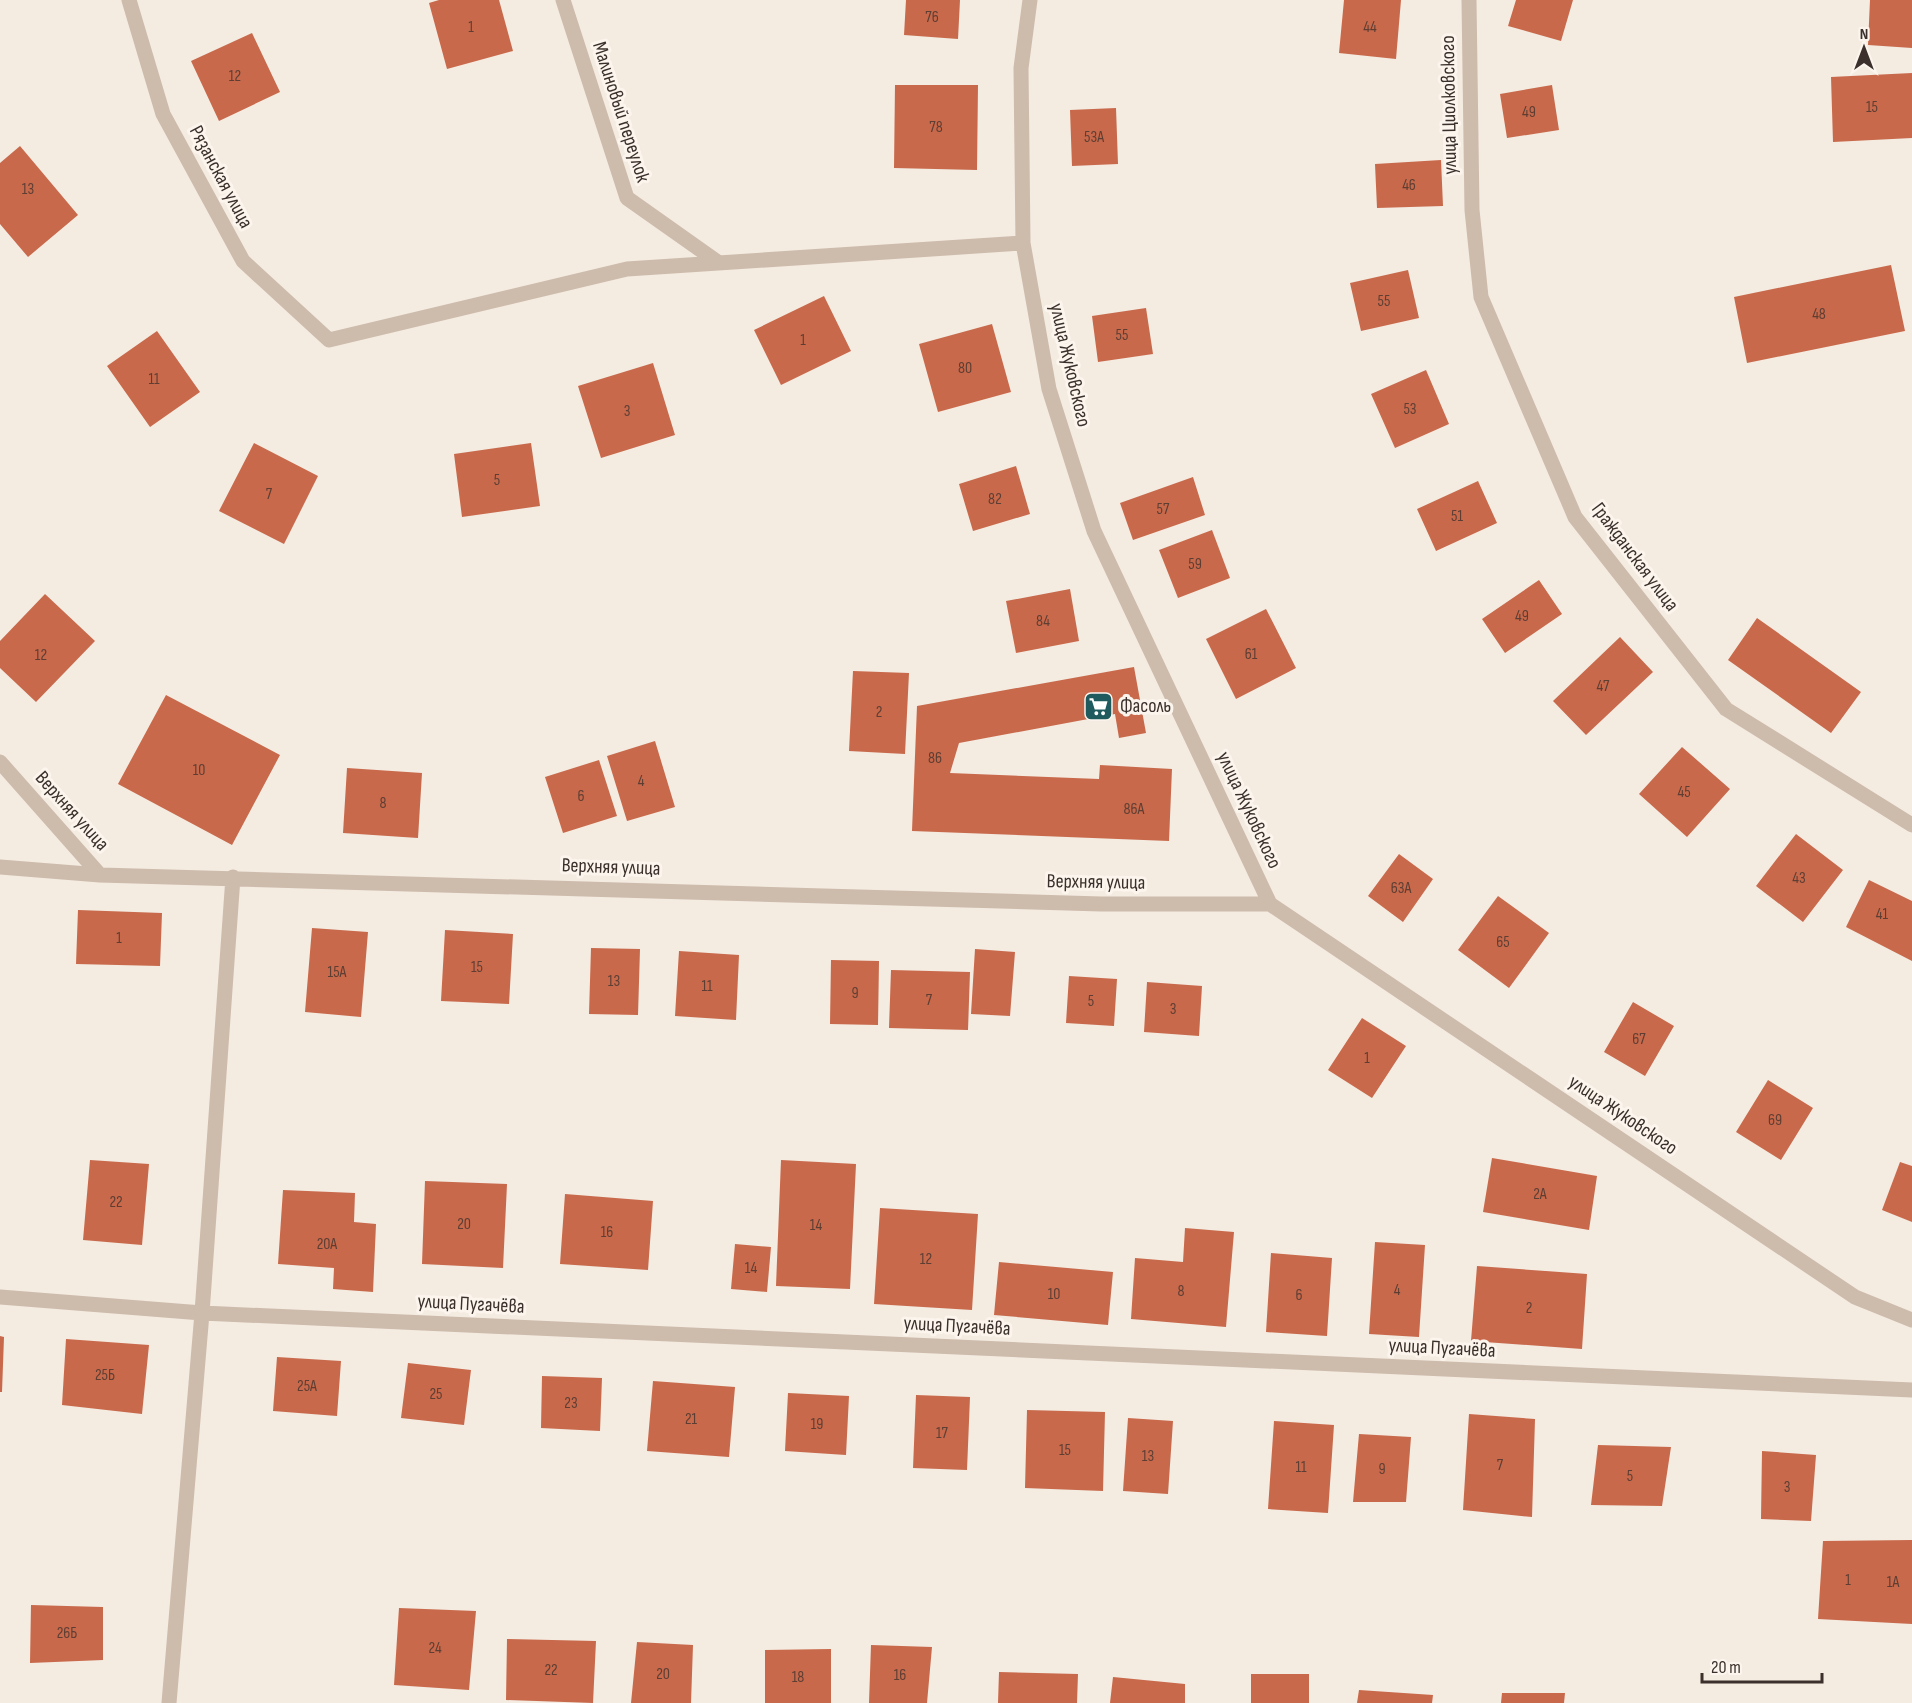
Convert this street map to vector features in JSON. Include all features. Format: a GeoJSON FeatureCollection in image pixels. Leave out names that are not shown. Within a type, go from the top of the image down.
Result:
{"type":"FeatureCollection","features":[{"type":"Feature","properties":{"kind":"street","name":"Рязанская улица"},"geometry":{"type":"LineString","coordinates":[[129,0],[163,114],[243,261],[329,340],[627,269],[719,263]]}},
{"type":"Feature","properties":{"kind":"street","name":"Малиновый переулок"},"geometry":{"type":"LineString","coordinates":[[563,0],[627,198],[719,263]]}},
{"type":"Feature","properties":{"kind":"street","name":"улица Жуковского"},"geometry":{"type":"LineString","coordinates":[[1030,0],[1021,68],[1023,243],[1049,389],[1094,531],[1270,903],[1855,1296],[1912,1320]]}},
{"type":"Feature","properties":{"kind":"street","name":"улица Циолковского"},"geometry":{"type":"LineString","coordinates":[[1469,0],[1472,210]]}},
{"type":"Feature","properties":{"kind":"street","name":"Гражданская улица"},"geometry":{"type":"LineString","coordinates":[[1472,210],[1481,297],[1575,517],[1726,709],[1912,825]]}},
{"type":"Feature","properties":{"kind":"street"},"geometry":{"type":"LineString","coordinates":[[719,263],[1023,243]]}},
{"type":"Feature","properties":{"kind":"street","name":"Верхняя улица"},"geometry":{"type":"LineString","coordinates":[[0,762],[100,875],[233,877],[1077,903],[1270,903]]}},
{"type":"Feature","properties":{"kind":"street"},"geometry":{"type":"LineString","coordinates":[[0,867],[100,875]]}},
{"type":"Feature","properties":{"kind":"street"},"geometry":{"type":"LineString","coordinates":[[169,1703],[202,1313],[233,877]]}},
{"type":"Feature","properties":{"kind":"street","name":"улица Пугачёва"},"geometry":{"type":"LineString","coordinates":[[0,1297],[202,1313],[1912,1390]]}},
{"type":"Feature","properties":{"kind":"building"},"geometry":{"type":"Polygon","coordinates":[[[439,0],[499,0],[513,51],[447,69],[429,3],[439,0]]]}},
{"type":"Feature","properties":{"kind":"building"},"geometry":{"type":"Polygon","coordinates":[[[906,0],[960,0],[958,39],[904,35],[906,0]]]}},
{"type":"Feature","properties":{"kind":"building"},"geometry":{"type":"Polygon","coordinates":[[[1344,0],[1401,0],[1396,59],[1339,53],[1344,0]]]}},
{"type":"Feature","properties":{"kind":"building"},"geometry":{"type":"Polygon","coordinates":[[[1516,0],[1573,0],[1561,41],[1508,26],[1516,0]]]}},
{"type":"Feature","properties":{"kind":"building"},"geometry":{"type":"Polygon","coordinates":[[[1870,0],[1912,0],[1912,48],[1868,45],[1870,0]]]}},
{"type":"Feature","properties":{"kind":"building"},"geometry":{"type":"Polygon","coordinates":[[[252,33],[280,92],[219,121],[191,61],[252,33]]]}},
{"type":"Feature","properties":{"kind":"building"},"geometry":{"type":"Polygon","coordinates":[[[1912,73],[1912,138],[1833,142],[1831,77],[1912,73]]]}},
{"type":"Feature","properties":{"kind":"building"},"geometry":{"type":"Polygon","coordinates":[[[895,85],[978,85],[977,170],[894,168],[895,85]]]}},
{"type":"Feature","properties":{"kind":"building"},"geometry":{"type":"Polygon","coordinates":[[[1552,85],[1559,130],[1507,138],[1500,94],[1552,85]]]}},
{"type":"Feature","properties":{"kind":"building"},"geometry":{"type":"Polygon","coordinates":[[[1116,108],[1118,164],[1072,166],[1070,110],[1116,108]]]}},
{"type":"Feature","properties":{"kind":"building"},"geometry":{"type":"Polygon","coordinates":[[[20,146],[78,215],[28,257],[0,224],[0,163],[20,146]]]}},
{"type":"Feature","properties":{"kind":"building"},"geometry":{"type":"Polygon","coordinates":[[[1441,160],[1443,206],[1377,208],[1375,164],[1441,160]]]}},
{"type":"Feature","properties":{"kind":"building"},"geometry":{"type":"Polygon","coordinates":[[[1891,265],[1905,331],[1747,363],[1734,297],[1891,265]]]}},
{"type":"Feature","properties":{"kind":"building"},"geometry":{"type":"Polygon","coordinates":[[[1408,270],[1419,318],[1361,331],[1350,283],[1408,270]]]}},
{"type":"Feature","properties":{"kind":"building"},"geometry":{"type":"Polygon","coordinates":[[[824,296],[851,351],[781,385],[754,330],[824,296]]]}},
{"type":"Feature","properties":{"kind":"building"},"geometry":{"type":"Polygon","coordinates":[[[1146,308],[1153,354],[1098,362],[1092,316],[1146,308]]]}},
{"type":"Feature","properties":{"kind":"building"},"geometry":{"type":"Polygon","coordinates":[[[992,324],[1011,392],[938,412],[919,344],[992,324]]]}},
{"type":"Feature","properties":{"kind":"building"},"geometry":{"type":"Polygon","coordinates":[[[157,331],[200,392],[150,427],[107,366],[157,331]]]}},
{"type":"Feature","properties":{"kind":"building"},"geometry":{"type":"Polygon","coordinates":[[[653,363],[675,435],[601,458],[578,386],[653,363]]]}},
{"type":"Feature","properties":{"kind":"building"},"geometry":{"type":"Polygon","coordinates":[[[1426,370],[1449,424],[1395,448],[1371,394],[1426,370]]]}},
{"type":"Feature","properties":{"kind":"building"},"geometry":{"type":"Polygon","coordinates":[[[254,443],[318,476],[284,544],[219,511],[254,443]]]}},
{"type":"Feature","properties":{"kind":"building"},"geometry":{"type":"Polygon","coordinates":[[[531,443],[540,506],[462,517],[454,454],[531,443]]]}},
{"type":"Feature","properties":{"kind":"building"},"geometry":{"type":"Polygon","coordinates":[[[1016,466],[1030,514],[973,531],[959,484],[1016,466]]]}},
{"type":"Feature","properties":{"kind":"building"},"geometry":{"type":"Polygon","coordinates":[[[1193,477],[1205,515],[1133,540],[1120,503],[1193,477]]]}},
{"type":"Feature","properties":{"kind":"building"},"geometry":{"type":"Polygon","coordinates":[[[1478,481],[1497,523],[1436,551],[1417,509],[1478,481]]]}},
{"type":"Feature","properties":{"kind":"building"},"geometry":{"type":"Polygon","coordinates":[[[1212,530],[1230,578],[1178,598],[1159,550],[1212,530]]]}},
{"type":"Feature","properties":{"kind":"building"},"geometry":{"type":"Polygon","coordinates":[[[1539,580],[1562,614],[1505,653],[1482,619],[1539,580]]]}},
{"type":"Feature","properties":{"kind":"building"},"geometry":{"type":"Polygon","coordinates":[[[1070,589],[1079,641],[1016,653],[1006,601],[1070,589]]]}},
{"type":"Feature","properties":{"kind":"building"},"geometry":{"type":"Polygon","coordinates":[[[45,594],[95,641],[36,702],[0,668],[0,641],[45,594]]]}},
{"type":"Feature","properties":{"kind":"building"},"geometry":{"type":"Polygon","coordinates":[[[1266,609],[1296,668],[1236,699],[1206,639],[1266,609]]]}},
{"type":"Feature","properties":{"kind":"building"},"geometry":{"type":"Polygon","coordinates":[[[1757,618],[1861,692],[1831,733],[1728,660],[1757,618]]]}},
{"type":"Feature","properties":{"kind":"building"},"geometry":{"type":"Polygon","coordinates":[[[1620,637],[1653,672],[1586,735],[1553,701],[1620,637]]]}},
{"type":"Feature","properties":{"kind":"building"},"geometry":{"type":"Polygon","coordinates":[[[1134,667],[1146,733],[1119,738],[1115,714],[959,743],[950,773],[1099,779],[1100,765],[1172,769],[1169,841],[912,831],[917,706],[1134,667]]]}},
{"type":"Feature","properties":{"kind":"building"},"geometry":{"type":"Polygon","coordinates":[[[853,671],[909,673],[905,754],[849,751],[853,671]]]}},
{"type":"Feature","properties":{"kind":"building"},"geometry":{"type":"Polygon","coordinates":[[[166,695],[280,755],[232,845],[118,784],[166,695]]]}},
{"type":"Feature","properties":{"kind":"building"},"geometry":{"type":"Polygon","coordinates":[[[655,741],[675,807],[627,821],[607,756],[655,741]]]}},
{"type":"Feature","properties":{"kind":"building"},"geometry":{"type":"Polygon","coordinates":[[[1682,747],[1730,789],[1687,837],[1639,794],[1682,747]]]}},
{"type":"Feature","properties":{"kind":"building"},"geometry":{"type":"Polygon","coordinates":[[[599,760],[617,816],[563,833],[545,777],[599,760]]]}},
{"type":"Feature","properties":{"kind":"building"},"geometry":{"type":"Polygon","coordinates":[[[347,768],[422,773],[418,838],[343,833],[347,768]]]}},
{"type":"Feature","properties":{"kind":"building"},"geometry":{"type":"Polygon","coordinates":[[[1796,834],[1843,870],[1803,922],[1756,886],[1796,834]]]}},
{"type":"Feature","properties":{"kind":"building"},"geometry":{"type":"Polygon","coordinates":[[[1399,854],[1433,879],[1403,922],[1368,896],[1399,854]]]}},
{"type":"Feature","properties":{"kind":"building"},"geometry":{"type":"Polygon","coordinates":[[[1869,880],[1912,901],[1912,961],[1846,927],[1869,880]]]}},
{"type":"Feature","properties":{"kind":"building"},"geometry":{"type":"Polygon","coordinates":[[[1498,896],[1549,933],[1509,988],[1458,950],[1498,896]]]}},
{"type":"Feature","properties":{"kind":"building"},"geometry":{"type":"Polygon","coordinates":[[[78,910],[162,913],[160,966],[76,964],[78,910]]]}},
{"type":"Feature","properties":{"kind":"building"},"geometry":{"type":"Polygon","coordinates":[[[312,928],[368,932],[361,1017],[305,1012],[312,928]]]}},
{"type":"Feature","properties":{"kind":"building"},"geometry":{"type":"Polygon","coordinates":[[[445,930],[513,934],[509,1004],[441,1001],[445,930]]]}},
{"type":"Feature","properties":{"kind":"building"},"geometry":{"type":"Polygon","coordinates":[[[591,948],[640,949],[638,1015],[589,1014],[591,948]]]}},
{"type":"Feature","properties":{"kind":"building"},"geometry":{"type":"Polygon","coordinates":[[[975,949],[1015,952],[1010,1016],[971,1014],[975,949]]]}},
{"type":"Feature","properties":{"kind":"building"},"geometry":{"type":"Polygon","coordinates":[[[679,951],[739,955],[736,1020],[675,1016],[679,951]]]}},
{"type":"Feature","properties":{"kind":"building"},"geometry":{"type":"Polygon","coordinates":[[[831,960],[879,961],[878,1025],[830,1024],[831,960]]]}},
{"type":"Feature","properties":{"kind":"building"},"geometry":{"type":"Polygon","coordinates":[[[891,970],[970,972],[968,1030],[889,1028],[891,970]]]}},
{"type":"Feature","properties":{"kind":"building"},"geometry":{"type":"Polygon","coordinates":[[[1069,976],[1117,979],[1114,1026],[1066,1023],[1069,976]]]}},
{"type":"Feature","properties":{"kind":"building"},"geometry":{"type":"Polygon","coordinates":[[[1147,982],[1202,986],[1199,1036],[1144,1032],[1147,982]]]}},
{"type":"Feature","properties":{"kind":"building"},"geometry":{"type":"Polygon","coordinates":[[[1633,1002],[1674,1026],[1645,1076],[1604,1052],[1633,1002]]]}},
{"type":"Feature","properties":{"kind":"building"},"geometry":{"type":"Polygon","coordinates":[[[1362,1018],[1406,1046],[1372,1098],[1328,1070],[1362,1018]]]}},
{"type":"Feature","properties":{"kind":"building"},"geometry":{"type":"Polygon","coordinates":[[[1768,1080],[1813,1108],[1781,1160],[1736,1132],[1768,1080]]]}},
{"type":"Feature","properties":{"kind":"building"},"geometry":{"type":"Polygon","coordinates":[[[1492,1158],[1597,1176],[1589,1230],[1483,1212],[1492,1158]]]}},
{"type":"Feature","properties":{"kind":"building"},"geometry":{"type":"Polygon","coordinates":[[[90,1160],[149,1164],[142,1245],[83,1240],[90,1160]]]}},
{"type":"Feature","properties":{"kind":"building"},"geometry":{"type":"Polygon","coordinates":[[[781,1160],[856,1164],[850,1289],[776,1286],[781,1160]]]}},
{"type":"Feature","properties":{"kind":"building"},"geometry":{"type":"Polygon","coordinates":[[[1900,1162],[1912,1166],[1912,1222],[1882,1210],[1900,1162]]]}},
{"type":"Feature","properties":{"kind":"building"},"geometry":{"type":"Polygon","coordinates":[[[425,1181],[507,1184],[503,1268],[422,1264],[425,1181]]]}},
{"type":"Feature","properties":{"kind":"building"},"geometry":{"type":"Polygon","coordinates":[[[283,1190],[355,1193],[354,1222],[376,1224],[373,1292],[333,1289],[334,1268],[278,1264],[283,1190]]]}},
{"type":"Feature","properties":{"kind":"building"},"geometry":{"type":"Polygon","coordinates":[[[565,1194],[653,1201],[648,1270],[560,1264],[565,1194]]]}},
{"type":"Feature","properties":{"kind":"building"},"geometry":{"type":"Polygon","coordinates":[[[880,1208],[978,1214],[972,1310],[874,1304],[880,1208]]]}},
{"type":"Feature","properties":{"kind":"building"},"geometry":{"type":"Polygon","coordinates":[[[1185,1228],[1234,1232],[1226,1327],[1131,1319],[1135,1258],[1183,1262],[1185,1228]]]}},
{"type":"Feature","properties":{"kind":"building"},"geometry":{"type":"Polygon","coordinates":[[[1375,1242],[1425,1245],[1419,1337],[1369,1334],[1375,1242]]]}},
{"type":"Feature","properties":{"kind":"building"},"geometry":{"type":"Polygon","coordinates":[[[735,1244],[771,1247],[767,1292],[731,1289],[735,1244]]]}},
{"type":"Feature","properties":{"kind":"building"},"geometry":{"type":"Polygon","coordinates":[[[1271,1253],[1332,1258],[1327,1336],[1266,1332],[1271,1253]]]}},
{"type":"Feature","properties":{"kind":"building"},"geometry":{"type":"Polygon","coordinates":[[[999,1262],[1113,1272],[1108,1325],[994,1315],[999,1262]]]}},
{"type":"Feature","properties":{"kind":"building"},"geometry":{"type":"Polygon","coordinates":[[[1477,1266],[1587,1274],[1582,1349],[1471,1341],[1477,1266]]]}},
{"type":"Feature","properties":{"kind":"building"},"geometry":{"type":"Polygon","coordinates":[[[0,1336],[4,1337],[2,1392],[0,1392],[0,1336]]]}},
{"type":"Feature","properties":{"kind":"building"},"geometry":{"type":"Polygon","coordinates":[[[66,1339],[149,1345],[142,1414],[62,1405],[66,1339]]]}},
{"type":"Feature","properties":{"kind":"building"},"geometry":{"type":"Polygon","coordinates":[[[277,1357],[341,1361],[337,1416],[273,1411],[277,1357]]]}},
{"type":"Feature","properties":{"kind":"building"},"geometry":{"type":"Polygon","coordinates":[[[408,1363],[471,1370],[464,1425],[401,1418],[408,1363]]]}},
{"type":"Feature","properties":{"kind":"building"},"geometry":{"type":"Polygon","coordinates":[[[542,1376],[602,1378],[600,1431],[541,1428],[542,1376]]]}},
{"type":"Feature","properties":{"kind":"building"},"geometry":{"type":"Polygon","coordinates":[[[653,1381],[735,1387],[729,1457],[647,1451],[653,1381]]]}},
{"type":"Feature","properties":{"kind":"building"},"geometry":{"type":"Polygon","coordinates":[[[788,1393],[849,1396],[846,1455],[785,1451],[788,1393]]]}},
{"type":"Feature","properties":{"kind":"building"},"geometry":{"type":"Polygon","coordinates":[[[916,1395],[970,1397],[967,1470],[913,1468],[916,1395]]]}},
{"type":"Feature","properties":{"kind":"building"},"geometry":{"type":"Polygon","coordinates":[[[1027,1410],[1105,1412],[1103,1491],[1025,1488],[1027,1410]]]}},
{"type":"Feature","properties":{"kind":"building"},"geometry":{"type":"Polygon","coordinates":[[[1469,1414],[1535,1419],[1532,1517],[1463,1510],[1469,1414]]]}},
{"type":"Feature","properties":{"kind":"building"},"geometry":{"type":"Polygon","coordinates":[[[1128,1418],[1173,1421],[1168,1494],[1123,1491],[1128,1418]]]}},
{"type":"Feature","properties":{"kind":"building"},"geometry":{"type":"Polygon","coordinates":[[[1274,1421],[1334,1425],[1328,1513],[1268,1509],[1274,1421]]]}},
{"type":"Feature","properties":{"kind":"building"},"geometry":{"type":"Polygon","coordinates":[[[1359,1434],[1411,1437],[1406,1502],[1353,1502],[1359,1434]]]}},
{"type":"Feature","properties":{"kind":"building"},"geometry":{"type":"Polygon","coordinates":[[[1598,1445],[1671,1447],[1662,1506],[1591,1505],[1598,1445]]]}},
{"type":"Feature","properties":{"kind":"building"},"geometry":{"type":"Polygon","coordinates":[[[1762,1451],[1816,1455],[1811,1521],[1761,1519],[1762,1451]]]}},
{"type":"Feature","properties":{"kind":"building"},"geometry":{"type":"Polygon","coordinates":[[[1912,1540],[1912,1624],[1818,1619],[1823,1541],[1912,1540]]]}},
{"type":"Feature","properties":{"kind":"building"},"geometry":{"type":"Polygon","coordinates":[[[31,1605],[103,1607],[103,1660],[30,1663],[31,1605]]]}},
{"type":"Feature","properties":{"kind":"building"},"geometry":{"type":"Polygon","coordinates":[[[399,1608],[476,1611],[469,1690],[394,1685],[399,1608]]]}},
{"type":"Feature","properties":{"kind":"building"},"geometry":{"type":"Polygon","coordinates":[[[507,1639],[596,1641],[593,1703],[506,1700],[507,1639]]]}},
{"type":"Feature","properties":{"kind":"building"},"geometry":{"type":"Polygon","coordinates":[[[637,1642],[693,1645],[691,1703],[631,1703],[637,1642]]]}},
{"type":"Feature","properties":{"kind":"building"},"geometry":{"type":"Polygon","coordinates":[[[871,1645],[932,1647],[927,1703],[869,1703],[871,1645]]]}},
{"type":"Feature","properties":{"kind":"building"},"geometry":{"type":"Polygon","coordinates":[[[831,1649],[831,1703],[765,1703],[765,1650],[831,1649]]]}},
{"type":"Feature","properties":{"kind":"building"},"geometry":{"type":"Polygon","coordinates":[[[999,1672],[1078,1674],[1077,1703],[998,1703],[999,1672]]]}},
{"type":"Feature","properties":{"kind":"building"},"geometry":{"type":"Polygon","coordinates":[[[1251,1674],[1309,1674],[1309,1703],[1251,1703],[1251,1674]]]}},
{"type":"Feature","properties":{"kind":"building"},"geometry":{"type":"Polygon","coordinates":[[[1113,1677],[1185,1684],[1185,1703],[1110,1703],[1113,1677]]]}},
{"type":"Feature","properties":{"kind":"building"},"geometry":{"type":"Polygon","coordinates":[[[1359,1690],[1433,1695],[1432,1703],[1357,1703],[1359,1690]]]}},
{"type":"Feature","properties":{"kind":"building"},"geometry":{"type":"Polygon","coordinates":[[[1502,1693],[1565,1693],[1564,1703],[1501,1703],[1502,1693]]]}},
{"type":"Feature","properties":{"kind":"place","name":"Фасоль"},"geometry":{"type":"Point","coordinates":[1099,706]}}]}
